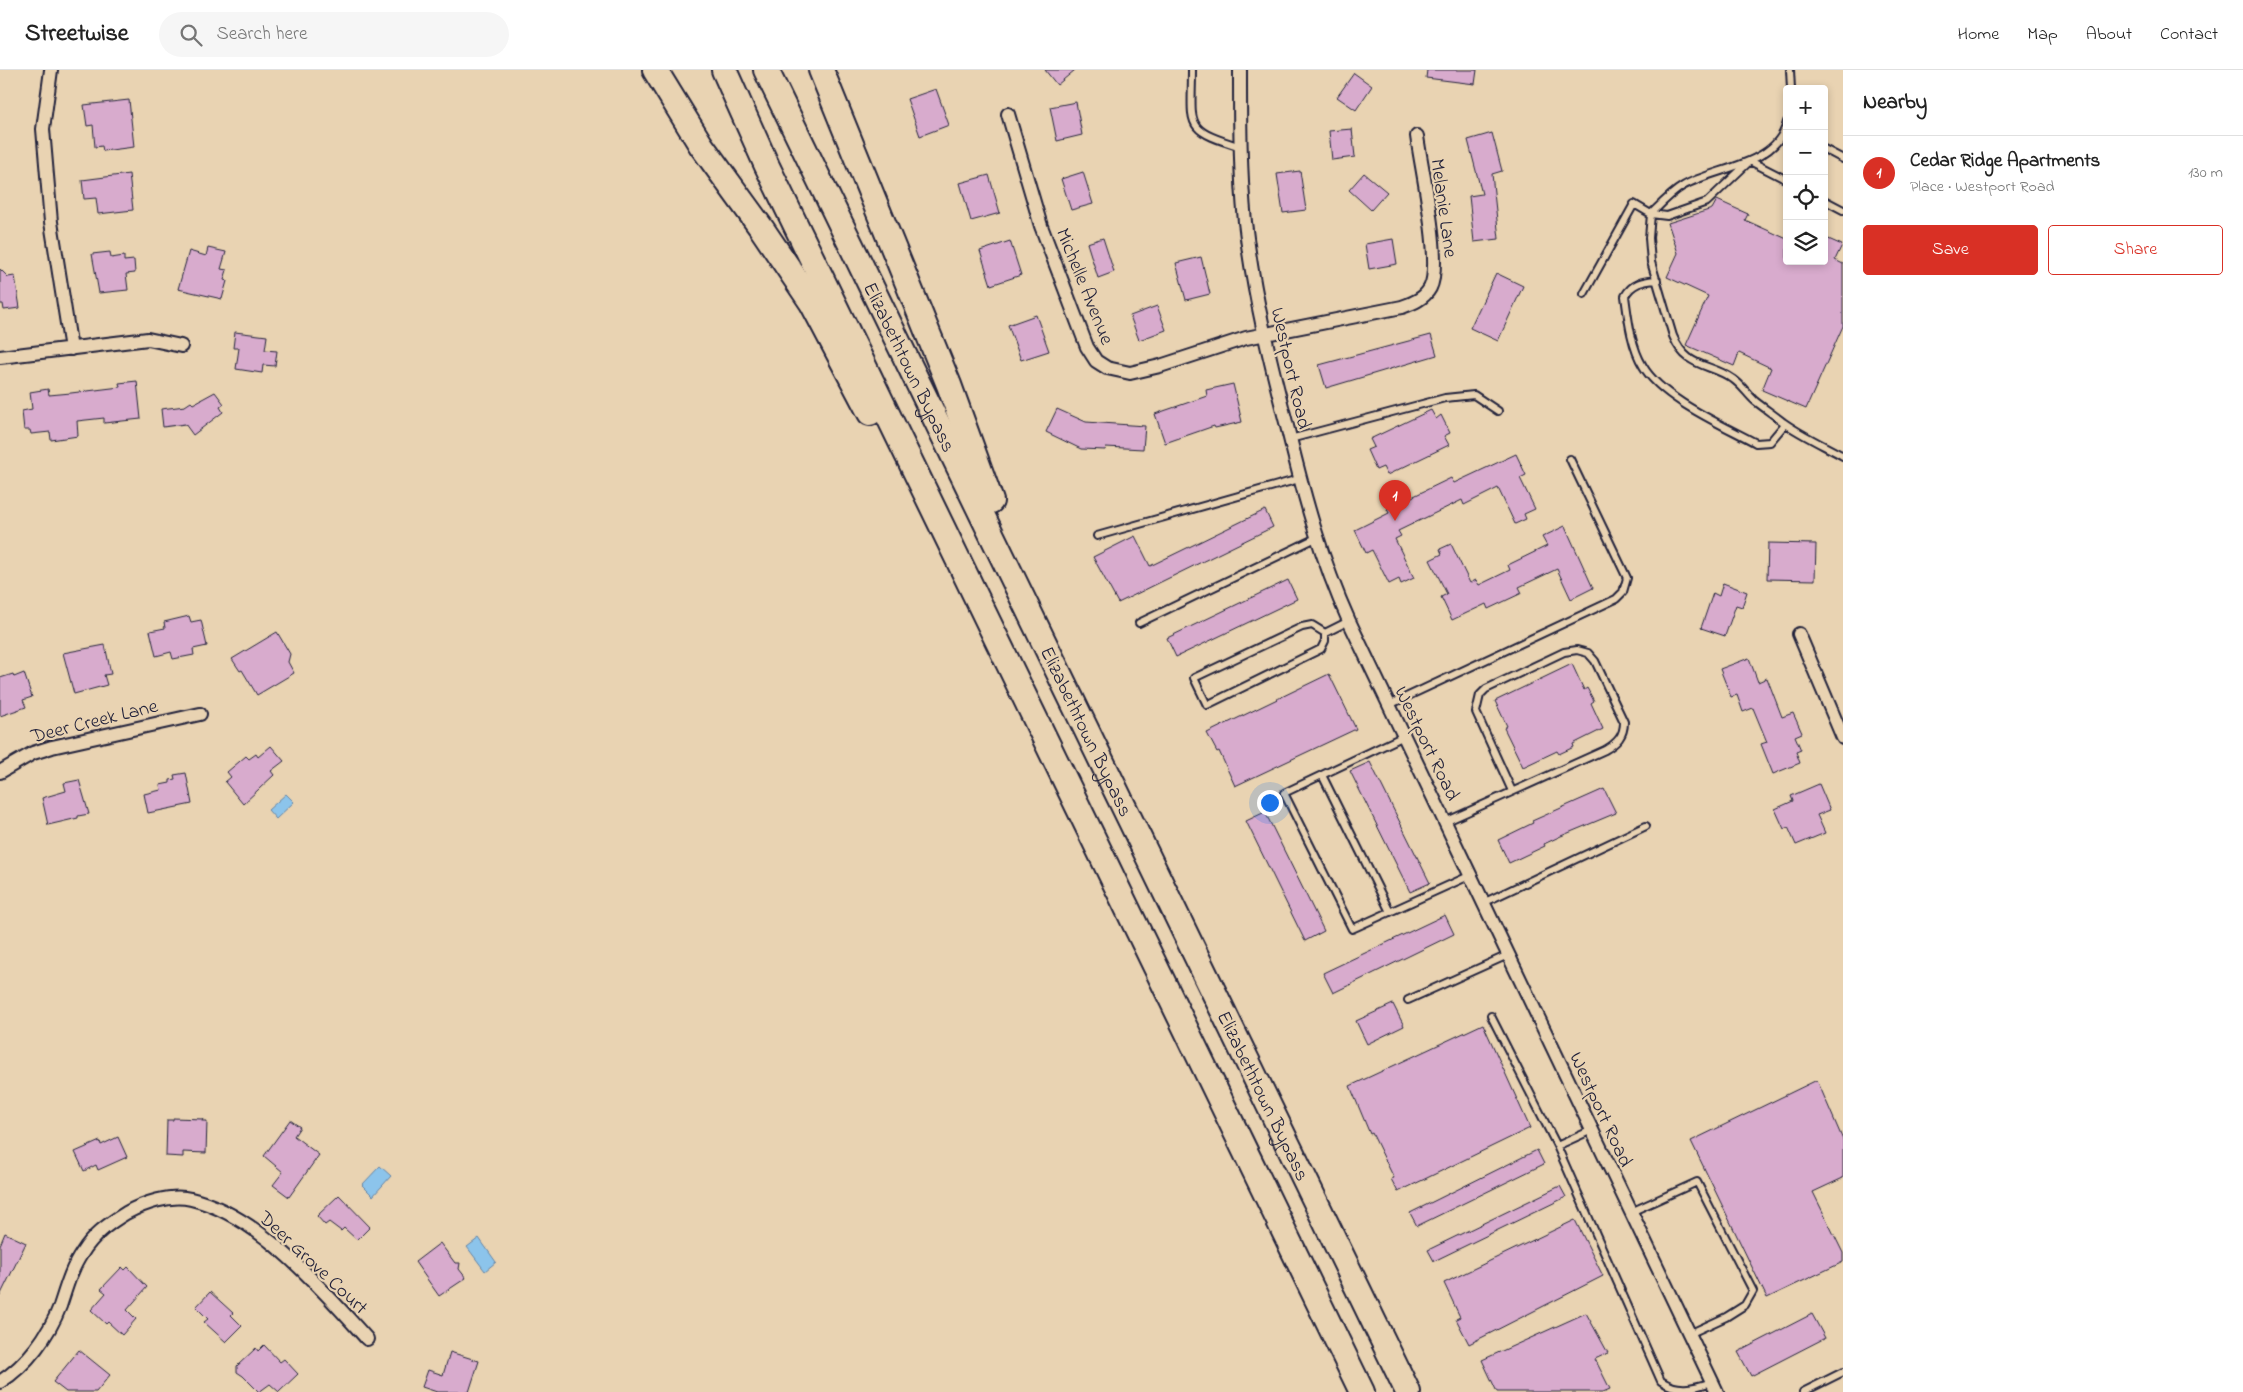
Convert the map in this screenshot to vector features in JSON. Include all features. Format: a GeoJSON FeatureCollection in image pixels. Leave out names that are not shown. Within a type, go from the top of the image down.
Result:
{"type":"FeatureCollection","features":[{"type":"Feature","properties":{"kind":"highway"},"geometry":{"type":"LineString","coordinates":[[655,70],[701,146],[762,230],[812,304],[1034,714]]}},
{"type":"Feature","properties":{"kind":"highway","name":"Elizabethtown Bypass"},"geometry":{"type":"LineString","coordinates":[[724,70],[767,166],[1362,1392]]}},
{"type":"Feature","properties":{"kind":"highway","name":"Elizabethtown Bypass"},"geometry":{"type":"LineString","coordinates":[[766,70],[1408,1392]]}},
{"type":"Feature","properties":{"kind":"highway"},"geometry":{"type":"LineString","coordinates":[[820,70],[949,385],[1038,627]]}},
{"type":"Feature","properties":{"kind":"street"},"geometry":{"type":"LineString","coordinates":[[51,70],[43,129],[51,222],[71,349]]}},
{"type":"Feature","properties":{"kind":"street","name":"Westport Road"},"geometry":{"type":"LineString","coordinates":[[1240,70],[1241,147],[1245,222],[1264,334],[1299,479],[1332,585],[1714,1387]]}},
{"type":"Feature","properties":{"kind":"street","name":"Michelle Avenue"},"geometry":{"type":"LineString","coordinates":[[1008,114],[1051,254],[1078,327],[1096,361],[1107,368],[1130,373],[1160,366],[1264,334]]}},
{"type":"Feature","properties":{"kind":"street","name":"Melanie Lane"},"geometry":{"type":"LineString","coordinates":[[1264,334],[1402,307],[1423,297],[1430,288],[1434,278],[1435,252],[1417,136]]}},
{"type":"Feature","properties":{"kind":"street"},"geometry":{"type":"LineString","coordinates":[[0,357],[148,339],[182,346]]}},
{"type":"Feature","properties":{"kind":"street"},"geometry":{"type":"LineString","coordinates":[[1799,634],[1843,738]]}},
{"type":"Feature","properties":{"kind":"street","name":"Deer Creek Lane"},"geometry":{"type":"LineString","coordinates":[[0,772],[21,759],[52,747],[200,714]]}},
{"type":"Feature","properties":{"kind":"street","name":"Deer Grove Court"},"geometry":{"type":"LineString","coordinates":[[0,1382],[23,1364],[45,1334],[60,1306],[78,1259],[101,1228],[139,1205],[169,1199],[190,1199],[234,1215],[267,1239],[329,1297],[367,1339]]}},
{"type":"Feature","properties":{"kind":"lane"},"geometry":{"type":"LineString","coordinates":[[1192,70],[1192,113],[1194,125],[1201,133],[1241,147]]}},
{"type":"Feature","properties":{"kind":"lane"},"geometry":{"type":"LineString","coordinates":[[1790,70],[1792,85]]}},
{"type":"Feature","properties":{"kind":"lane"},"geometry":{"type":"LineString","coordinates":[[1584,294],[1634,204],[1652,214],[1667,216],[1707,202],[1750,161],[1772,146],[1783,130]]}},
{"type":"Feature","properties":{"kind":"lane"},"geometry":{"type":"LineString","coordinates":[[1828,151],[1843,159]]}},
{"type":"Feature","properties":{"kind":"lane"},"geometry":{"type":"LineString","coordinates":[[1783,178],[1750,161],[1683,186],[1652,214],[1649,238],[1652,262],[1673,336],[1677,347],[1685,356],[1706,368],[1728,375],[1741,384],[1754,400],[1785,424],[1843,456]]}},
{"type":"Feature","properties":{"kind":"lane"},"geometry":{"type":"LineString","coordinates":[[1828,202],[1843,210]]}},
{"type":"Feature","properties":{"kind":"lane"},"geometry":{"type":"LineString","coordinates":[[1657,280],[1644,281],[1630,287],[1625,296],[1634,342],[1642,366],[1656,383],[1677,399],[1756,444],[1770,442],[1785,424]]}},
{"type":"Feature","properties":{"kind":"lane"},"geometry":{"type":"LineString","coordinates":[[1290,439],[1445,398],[1474,395],[1498,411]]}},
{"type":"Feature","properties":{"kind":"lane"},"geometry":{"type":"LineString","coordinates":[[1389,705],[1616,599],[1623,592],[1627,578],[1570,459]]}},
{"type":"Feature","properties":{"kind":"lane"},"geometry":{"type":"LineString","coordinates":[[1097,536],[1299,479]]}},
{"type":"Feature","properties":{"kind":"lane"},"geometry":{"type":"LineString","coordinates":[[1139,623],[1316,538]]}},
{"type":"Feature","properties":{"kind":"lane"},"geometry":{"type":"LineString","coordinates":[[1324,633],[1349,622]]}},
{"type":"Feature","properties":{"kind":"lane"},"geometry":{"type":"LineString","coordinates":[[1312,624],[1324,633],[1325,642],[1322,649],[1207,705],[1194,678],[1302,627],[1312,624]]}},
{"type":"Feature","properties":{"kind":"lane"},"geometry":{"type":"LineString","coordinates":[[1445,822],[1605,750],[1618,740],[1624,728],[1624,722],[1588,652],[1577,650],[1564,652],[1486,689],[1480,696],[1476,712],[1512,791]]}},
{"type":"Feature","properties":{"kind":"lane"},"geometry":{"type":"LineString","coordinates":[[1404,736],[1284,793],[1352,930],[1469,876]]}},
{"type":"Feature","properties":{"kind":"lane"},"geometry":{"type":"LineString","coordinates":[[1322,775],[1390,912]]}},
{"type":"Feature","properties":{"kind":"lane"},"geometry":{"type":"LineString","coordinates":[[1483,903],[1646,826]]}},
{"type":"Feature","properties":{"kind":"lane"},"geometry":{"type":"LineString","coordinates":[[1408,1000],[1508,955]]}},
{"type":"Feature","properties":{"kind":"lane"},"geometry":{"type":"LineString","coordinates":[[1491,1016],[1557,1146],[1661,1381],[1669,1390],[1674,1392],[1714,1387]]}},
{"type":"Feature","properties":{"kind":"lane"},"geometry":{"type":"LineString","coordinates":[[1557,1146],[1592,1130]]}},
{"type":"Feature","properties":{"kind":"lane"},"geometry":{"type":"LineString","coordinates":[[1631,1212],[1697,1182],[1753,1291],[1745,1305],[1726,1317],[1689,1334]]}},
{"type":"Feature","properties":{"kind":"lane"},"geometry":{"type":"LineString","coordinates":[[1803,1392],[1843,1372]]}},
{"type":"Feature","properties":{"kind":"water"},"geometry":{"type":"Polygon","coordinates":[[[286,794],[294,802],[276,819],[268,810],[286,794]]]}},
{"type":"Feature","properties":{"kind":"water"},"geometry":{"type":"Polygon","coordinates":[[[380,1166],[391,1176],[373,1196],[362,1185],[380,1166]]]}},
{"type":"Feature","properties":{"kind":"water"},"geometry":{"type":"Polygon","coordinates":[[[479,1238],[496,1262],[485,1271],[467,1247],[479,1238]]]}},
{"type":"Feature","properties":{"kind":"building"},"geometry":{"type":"Polygon","coordinates":[[[1045,70],[1075,70],[1057,85],[1045,70]]]}},
{"type":"Feature","properties":{"kind":"building"},"geometry":{"type":"Polygon","coordinates":[[[1427,70],[1477,70],[1475,84],[1426,78],[1427,70]]]}},
{"type":"Feature","properties":{"kind":"building"},"geometry":{"type":"Polygon","coordinates":[[[1354,73],[1372,86],[1356,110],[1337,97],[1354,73]]]}},
{"type":"Feature","properties":{"kind":"building"},"geometry":{"type":"Polygon","coordinates":[[[936,89],[949,125],[920,136],[907,99],[936,89]]]}},
{"type":"Feature","properties":{"kind":"building"},"geometry":{"type":"Polygon","coordinates":[[[129,100],[134,147],[103,151],[102,146],[95,147],[93,125],[87,126],[84,105],[129,100]]]}},
{"type":"Feature","properties":{"kind":"building"},"geometry":{"type":"Polygon","coordinates":[[[1076,102],[1082,135],[1057,141],[1050,107],[1076,102]]]}},
{"type":"Feature","properties":{"kind":"building"},"geometry":{"type":"Polygon","coordinates":[[[1352,129],[1355,157],[1332,160],[1329,131],[1352,129]]]}},
{"type":"Feature","properties":{"kind":"building"},"geometry":{"type":"Polygon","coordinates":[[[1492,133],[1502,171],[1492,174],[1499,239],[1474,242],[1469,196],[1482,194],[1468,140],[1492,133]]]}},
{"type":"Feature","properties":{"kind":"building"},"geometry":{"type":"Polygon","coordinates":[[[1300,171],[1306,210],[1283,213],[1277,174],[1300,171]]]}},
{"type":"Feature","properties":{"kind":"building"},"geometry":{"type":"Polygon","coordinates":[[[1083,172],[1093,204],[1071,210],[1061,179],[1083,172]]]}},
{"type":"Feature","properties":{"kind":"building"},"geometry":{"type":"Polygon","coordinates":[[[1364,173],[1387,192],[1371,210],[1349,190],[1364,173]]]}},
{"type":"Feature","properties":{"kind":"building"},"geometry":{"type":"Polygon","coordinates":[[[129,174],[133,210],[98,214],[96,198],[84,199],[82,180],[129,174]]]}},
{"type":"Feature","properties":{"kind":"building"},"geometry":{"type":"Polygon","coordinates":[[[989,175],[1000,213],[971,221],[960,183],[989,175]]]}},
{"type":"Feature","properties":{"kind":"building"},"geometry":{"type":"Polygon","coordinates":[[[1717,200],[1748,214],[1745,220],[1783,237],[1783,265],[1828,265],[1828,239],[1842,245],[1835,260],[1843,264],[1843,326],[1806,409],[1762,390],[1771,368],[1739,353],[1734,366],[1686,345],[1708,296],[1667,277],[1678,253],[1668,223],[1712,209],[1717,200]]]}},
{"type":"Feature","properties":{"kind":"building"},"geometry":{"type":"Polygon","coordinates":[[[1103,238],[1114,272],[1098,278],[1087,243],[1103,238]]]}},
{"type":"Feature","properties":{"kind":"building"},"geometry":{"type":"Polygon","coordinates":[[[1393,239],[1397,264],[1369,269],[1365,244],[1393,239]]]}},
{"type":"Feature","properties":{"kind":"building"},"geometry":{"type":"Polygon","coordinates":[[[1010,241],[1021,275],[991,285],[980,251],[1010,241]]]}},
{"type":"Feature","properties":{"kind":"building"},"geometry":{"type":"Polygon","coordinates":[[[208,248],[226,252],[221,269],[227,270],[224,280],[227,281],[222,299],[178,289],[189,251],[206,256],[208,248]]]}},
{"type":"Feature","properties":{"kind":"building"},"geometry":{"type":"Polygon","coordinates":[[[110,252],[111,258],[124,256],[124,261],[134,260],[135,273],[126,274],[128,290],[99,293],[92,254],[110,252]]]}},
{"type":"Feature","properties":{"kind":"building"},"geometry":{"type":"Polygon","coordinates":[[[1201,257],[1210,294],[1186,300],[1176,263],[1201,257]]]}},
{"type":"Feature","properties":{"kind":"building"},"geometry":{"type":"Polygon","coordinates":[[[0,269],[8,277],[15,276],[20,308],[4,310],[3,304],[0,304],[0,269]]]}},
{"type":"Feature","properties":{"kind":"building"},"geometry":{"type":"Polygon","coordinates":[[[1496,273],[1523,286],[1498,341],[1470,328],[1496,273]]]}},
{"type":"Feature","properties":{"kind":"building"},"geometry":{"type":"Polygon","coordinates":[[[1157,306],[1166,330],[1139,340],[1130,316],[1157,306]]]}},
{"type":"Feature","properties":{"kind":"building"},"geometry":{"type":"Polygon","coordinates":[[[1036,315],[1049,351],[1021,360],[1008,325],[1036,315]]]}},
{"type":"Feature","properties":{"kind":"building"},"geometry":{"type":"Polygon","coordinates":[[[235,332],[267,336],[265,350],[277,351],[275,366],[263,365],[262,373],[236,369],[239,348],[233,348],[235,332]]]}},
{"type":"Feature","properties":{"kind":"building"},"geometry":{"type":"Polygon","coordinates":[[[1431,335],[1437,355],[1326,388],[1319,365],[1431,335]]]}},
{"type":"Feature","properties":{"kind":"building"},"geometry":{"type":"Polygon","coordinates":[[[137,381],[141,419],[104,423],[104,418],[77,421],[78,436],[51,440],[50,432],[31,434],[30,430],[24,430],[22,411],[32,409],[30,392],[48,389],[49,395],[71,393],[120,387],[119,383],[137,381]]]}},
{"type":"Feature","properties":{"kind":"building"},"geometry":{"type":"Polygon","coordinates":[[[1233,384],[1242,422],[1215,428],[1214,426],[1165,443],[1155,414],[1207,396],[1206,390],[1233,384]]]}},
{"type":"Feature","properties":{"kind":"building"},"geometry":{"type":"Polygon","coordinates":[[[215,392],[224,404],[220,407],[223,412],[193,435],[185,424],[163,427],[161,409],[185,406],[191,402],[193,404],[215,392]]]}},
{"type":"Feature","properties":{"kind":"building"},"geometry":{"type":"Polygon","coordinates":[[[1057,409],[1086,422],[1145,426],[1143,449],[1106,447],[1105,450],[1081,449],[1046,432],[1057,409]]]}},
{"type":"Feature","properties":{"kind":"building"},"geometry":{"type":"Polygon","coordinates":[[[1431,410],[1436,419],[1441,415],[1450,433],[1444,436],[1449,445],[1387,475],[1383,467],[1376,470],[1367,450],[1374,447],[1370,439],[1431,410]]]}},
{"type":"Feature","properties":{"kind":"building"},"geometry":{"type":"Polygon","coordinates":[[[1516,454],[1526,475],[1520,478],[1535,509],[1524,514],[1526,519],[1515,524],[1498,488],[1464,505],[1462,500],[1398,531],[1401,536],[1395,539],[1414,578],[1401,584],[1399,579],[1389,584],[1372,550],[1366,553],[1355,530],[1389,513],[1387,509],[1451,478],[1454,483],[1516,454]]]}},
{"type":"Feature","properties":{"kind":"building"},"geometry":{"type":"Polygon","coordinates":[[[1265,510],[1273,527],[1118,603],[1093,557],[1135,536],[1150,566],[1265,510]]]}},
{"type":"Feature","properties":{"kind":"building"},"geometry":{"type":"Polygon","coordinates":[[[1565,526],[1593,588],[1571,599],[1557,569],[1519,587],[1522,593],[1488,609],[1486,604],[1452,620],[1441,597],[1447,594],[1430,560],[1442,554],[1440,549],[1451,544],[1470,583],[1476,580],[1479,585],[1510,570],[1508,565],[1547,546],[1542,537],[1565,526]]]}},
{"type":"Feature","properties":{"kind":"building"},"geometry":{"type":"Polygon","coordinates":[[[1768,543],[1816,544],[1815,580],[1767,579],[1768,543]]]}},
{"type":"Feature","properties":{"kind":"building"},"geometry":{"type":"Polygon","coordinates":[[[1288,580],[1297,599],[1176,657],[1167,638],[1288,580]]]}},
{"type":"Feature","properties":{"kind":"building"},"geometry":{"type":"Polygon","coordinates":[[[1723,583],[1747,592],[1742,607],[1736,605],[1725,636],[1701,628],[1713,593],[1719,596],[1723,583]]]}},
{"type":"Feature","properties":{"kind":"building"},"geometry":{"type":"Polygon","coordinates":[[[189,616],[191,622],[201,620],[207,646],[193,649],[194,655],[173,659],[171,652],[156,656],[150,631],[165,628],[164,622],[189,616]]]}},
{"type":"Feature","properties":{"kind":"building"},"geometry":{"type":"Polygon","coordinates":[[[277,632],[290,654],[288,662],[294,673],[257,695],[242,670],[240,671],[232,659],[277,632]]]}},
{"type":"Feature","properties":{"kind":"building"},"geometry":{"type":"Polygon","coordinates":[[[105,645],[111,674],[104,675],[107,685],[74,694],[63,653],[105,645]]]}},
{"type":"Feature","properties":{"kind":"building"},"geometry":{"type":"Polygon","coordinates":[[[1749,658],[1758,682],[1767,678],[1782,717],[1793,713],[1802,733],[1795,736],[1801,750],[1796,752],[1800,763],[1773,774],[1761,744],[1767,742],[1753,708],[1743,712],[1737,695],[1731,697],[1720,669],[1749,658]]]}},
{"type":"Feature","properties":{"kind":"building"},"geometry":{"type":"Polygon","coordinates":[[[1572,664],[1584,690],[1587,688],[1594,701],[1591,703],[1603,729],[1573,744],[1574,747],[1559,754],[1557,751],[1523,767],[1504,728],[1507,726],[1495,701],[1572,664]]]}},
{"type":"Feature","properties":{"kind":"building"},"geometry":{"type":"Polygon","coordinates":[[[24,673],[32,697],[23,700],[26,707],[0,716],[0,678],[13,674],[14,677],[24,673]]]}},
{"type":"Feature","properties":{"kind":"building"},"geometry":{"type":"Polygon","coordinates":[[[1329,674],[1356,729],[1235,786],[1219,751],[1217,752],[1207,733],[1329,674]]]}},
{"type":"Feature","properties":{"kind":"building"},"geometry":{"type":"Polygon","coordinates":[[[271,746],[284,761],[271,771],[274,775],[243,804],[225,782],[231,777],[227,772],[246,756],[249,759],[256,754],[258,757],[271,746]]]}},
{"type":"Feature","properties":{"kind":"building"},"geometry":{"type":"Polygon","coordinates":[[[1370,762],[1430,883],[1410,892],[1350,771],[1370,762]]]}},
{"type":"Feature","properties":{"kind":"building"},"geometry":{"type":"Polygon","coordinates":[[[186,773],[192,804],[148,813],[144,794],[161,790],[160,785],[170,783],[170,780],[175,779],[174,775],[186,773]]]}},
{"type":"Feature","properties":{"kind":"building"},"geometry":{"type":"Polygon","coordinates":[[[79,780],[89,814],[48,825],[42,798],[66,791],[64,783],[79,780]]]}},
{"type":"Feature","properties":{"kind":"building"},"geometry":{"type":"Polygon","coordinates":[[[1819,784],[1830,810],[1817,815],[1825,833],[1796,845],[1788,827],[1784,829],[1775,809],[1793,801],[1791,796],[1819,784]]]}},
{"type":"Feature","properties":{"kind":"building"},"geometry":{"type":"Polygon","coordinates":[[[1604,789],[1616,813],[1561,836],[1544,844],[1545,846],[1509,863],[1498,840],[1533,823],[1532,821],[1604,789]]]}},
{"type":"Feature","properties":{"kind":"building"},"geometry":{"type":"Polygon","coordinates":[[[1265,812],[1324,931],[1305,941],[1246,821],[1265,812]]]}},
{"type":"Feature","properties":{"kind":"building"},"geometry":{"type":"Polygon","coordinates":[[[1445,915],[1454,934],[1333,993],[1323,973],[1445,915]]]}},
{"type":"Feature","properties":{"kind":"building"},"geometry":{"type":"Polygon","coordinates":[[[1393,1004],[1404,1026],[1367,1044],[1356,1021],[1393,1004]]]}},
{"type":"Feature","properties":{"kind":"building"},"geometry":{"type":"Polygon","coordinates":[[[1483,1024],[1530,1128],[1398,1192],[1391,1179],[1394,1178],[1372,1133],[1370,1134],[1350,1086],[1483,1024]]]}},
{"type":"Feature","properties":{"kind":"building"},"geometry":{"type":"Polygon","coordinates":[[[1817,1080],[1843,1140],[1843,1178],[1813,1192],[1843,1253],[1843,1262],[1767,1298],[1691,1141],[1817,1080]]]}},
{"type":"Feature","properties":{"kind":"building"},"geometry":{"type":"Polygon","coordinates":[[[173,1118],[203,1119],[202,1121],[207,1121],[206,1153],[183,1152],[183,1157],[166,1156],[167,1120],[173,1120],[173,1118]]]}},
{"type":"Feature","properties":{"kind":"building"},"geometry":{"type":"Polygon","coordinates":[[[290,1120],[300,1127],[294,1136],[319,1155],[289,1197],[273,1185],[283,1172],[264,1156],[290,1120]]]}},
{"type":"Feature","properties":{"kind":"building"},"geometry":{"type":"Polygon","coordinates":[[[118,1137],[127,1157],[98,1170],[96,1165],[84,1171],[75,1152],[100,1141],[101,1145],[118,1137]]]}},
{"type":"Feature","properties":{"kind":"building"},"geometry":{"type":"Polygon","coordinates":[[[1537,1150],[1544,1164],[1417,1226],[1410,1213],[1537,1150]]]}},
{"type":"Feature","properties":{"kind":"building"},"geometry":{"type":"Polygon","coordinates":[[[1560,1186],[1566,1197],[1434,1261],[1428,1250],[1560,1186]]]}},
{"type":"Feature","properties":{"kind":"building"},"geometry":{"type":"Polygon","coordinates":[[[339,1195],[370,1227],[357,1240],[344,1228],[341,1231],[329,1222],[325,1225],[317,1216],[339,1195]]]}},
{"type":"Feature","properties":{"kind":"building"},"geometry":{"type":"Polygon","coordinates":[[[1575,1220],[1603,1276],[1469,1344],[1456,1319],[1460,1317],[1444,1283],[1575,1220]]]}},
{"type":"Feature","properties":{"kind":"building"},"geometry":{"type":"Polygon","coordinates":[[[5,1233],[26,1243],[0,1296],[0,1245],[5,1233]]]}},
{"type":"Feature","properties":{"kind":"building"},"geometry":{"type":"Polygon","coordinates":[[[440,1243],[455,1263],[460,1263],[459,1269],[466,1278],[439,1296],[415,1262],[440,1243]]]}},
{"type":"Feature","properties":{"kind":"building"},"geometry":{"type":"Polygon","coordinates":[[[122,1267],[125,1270],[128,1267],[147,1287],[127,1310],[136,1319],[122,1335],[91,1310],[106,1293],[101,1289],[122,1267]]]}},
{"type":"Feature","properties":{"kind":"building"},"geometry":{"type":"Polygon","coordinates":[[[210,1292],[233,1313],[231,1315],[242,1326],[226,1342],[204,1322],[208,1319],[196,1307],[210,1292]]]}},
{"type":"Feature","properties":{"kind":"building"},"geometry":{"type":"Polygon","coordinates":[[[1586,1313],[1608,1353],[1595,1359],[1610,1389],[1603,1392],[1497,1392],[1482,1360],[1586,1313]]]}},
{"type":"Feature","properties":{"kind":"building"},"geometry":{"type":"Polygon","coordinates":[[[1812,1314],[1825,1338],[1751,1376],[1738,1352],[1812,1314]]]}},
{"type":"Feature","properties":{"kind":"building"},"geometry":{"type":"Polygon","coordinates":[[[264,1345],[280,1362],[284,1359],[298,1374],[279,1392],[270,1384],[259,1392],[237,1372],[237,1366],[256,1348],[258,1351],[264,1345]]]}},
{"type":"Feature","properties":{"kind":"building"},"geometry":{"type":"Polygon","coordinates":[[[79,1350],[110,1375],[96,1392],[66,1392],[53,1382],[79,1350]]]}},
{"type":"Feature","properties":{"kind":"building"},"geometry":{"type":"Polygon","coordinates":[[[450,1352],[479,1361],[469,1392],[437,1392],[422,1387],[428,1370],[443,1375],[450,1352]]]}},
{"type":"Feature","properties":{"kind":"place","name":"Cedar Ridge Apartments"},"geometry":{"type":"Point","coordinates":[1395,521]}}]}
